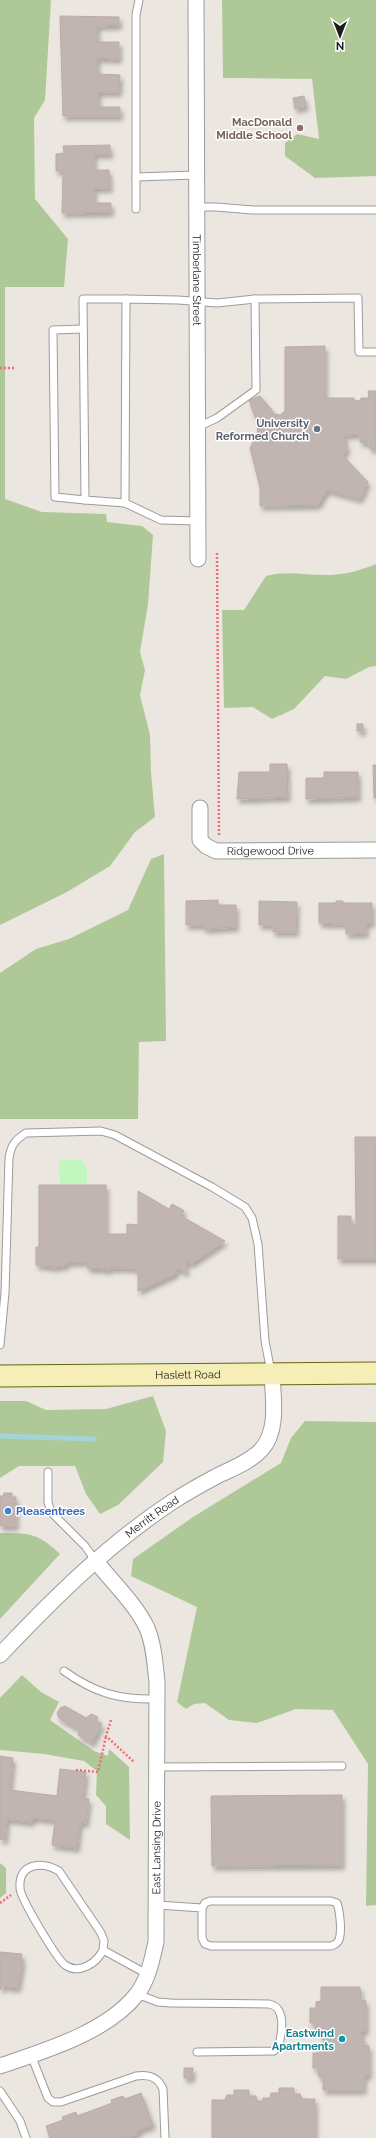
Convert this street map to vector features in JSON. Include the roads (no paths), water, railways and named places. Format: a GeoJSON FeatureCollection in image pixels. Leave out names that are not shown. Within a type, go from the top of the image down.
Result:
{"type":"FeatureCollection","features":[{"type":"Feature","properties":{"kind":"main road","name":"Haslett Road"},"geometry":{"type":"LineString","coordinates":[[0,1376],[376,1373]]}},
{"type":"Feature","properties":{"kind":"street","name":"Timberlane Street"},"geometry":{"type":"LineString","coordinates":[[196,0],[198,559]]}},
{"type":"Feature","properties":{"kind":"street","name":"Ridgewood Drive"},"geometry":{"type":"LineString","coordinates":[[200,808],[200,840],[206,846],[220,851],[376,850]]}},
{"type":"Feature","properties":{"kind":"street","name":"Merritt Road"},"geometry":{"type":"LineString","coordinates":[[0,1655],[50,1602],[95,1560],[172,1502],[242,1464],[261,1450],[270,1436],[274,1418],[272,1374]]}},
{"type":"Feature","properties":{"kind":"street","name":"East Lansing Drive"},"geometry":{"type":"LineString","coordinates":[[0,2066],[31,2055],[90,2030],[118,2013],[137,1994],[147,1974],[156,1942],[158,1905],[156,1767],[157,1699],[155,1663],[148,1629],[139,1613],[95,1560]]}},
{"type":"Feature","properties":{"kind":"lane"},"geometry":{"type":"LineString","coordinates":[[136,209],[136,15],[139,0]]}},
{"type":"Feature","properties":{"kind":"lane"},"geometry":{"type":"LineString","coordinates":[[136,177],[196,175]]}},
{"type":"Feature","properties":{"kind":"lane"},"geometry":{"type":"LineString","coordinates":[[196,207],[253,210],[376,210]]}},
{"type":"Feature","properties":{"kind":"lane"},"geometry":{"type":"LineString","coordinates":[[85,500],[83,300],[126,299],[216,303],[255,299],[358,298],[359,352],[376,352]]}},
{"type":"Feature","properties":{"kind":"lane"},"geometry":{"type":"LineString","coordinates":[[125,503],[126,299]]}},
{"type":"Feature","properties":{"kind":"lane"},"geometry":{"type":"LineString","coordinates":[[198,427],[217,418],[256,390],[255,299]]}},
{"type":"Feature","properties":{"kind":"lane"},"geometry":{"type":"LineString","coordinates":[[83,329],[53,330],[55,497],[125,503],[161,520],[198,521]]}},
{"type":"Feature","properties":{"kind":"lane"},"geometry":{"type":"LineString","coordinates":[[0,1345],[5,1293],[9,1158],[11,1146],[26,1132],[101,1131],[116,1135],[212,1187],[244,1207],[252,1218],[256,1230],[263,1292],[265,1340],[272,1374]]}},
{"type":"Feature","properties":{"kind":"lane"},"geometry":{"type":"LineString","coordinates":[[48,1472],[48,1502],[51,1512],[85,1546],[95,1560]]}},
{"type":"Feature","properties":{"kind":"lane"},"geometry":{"type":"LineString","coordinates":[[64,1671],[83,1684],[103,1693],[134,1700],[157,1699]]}},
{"type":"Feature","properties":{"kind":"lane"},"geometry":{"type":"LineString","coordinates":[[156,1767],[342,1766]]}},
{"type":"Feature","properties":{"kind":"lane"},"geometry":{"type":"LineString","coordinates":[[37,1865],[49,1865],[62,1874],[101,1933],[104,1941],[103,1950],[100,1957],[93,1963],[80,1969],[65,1965],[61,1961],[21,1897],[20,1881],[30,1867],[37,1865]]}},
{"type":"Feature","properties":{"kind":"lane"},"geometry":{"type":"LineString","coordinates":[[210,1901],[331,1901],[337,1903],[339,1908],[339,1939],[336,1944],[331,1946],[211,1946],[205,1944],[202,1938],[202,1908],[204,1903],[210,1901]]}},
{"type":"Feature","properties":{"kind":"lane"},"geometry":{"type":"LineString","coordinates":[[158,1905],[202,1908]]}},
{"type":"Feature","properties":{"kind":"lane"},"geometry":{"type":"LineString","coordinates":[[103,1950],[147,1974]]}},
{"type":"Feature","properties":{"kind":"lane"},"geometry":{"type":"LineString","coordinates":[[137,1994],[158,2002],[269,2004],[279,2010],[281,2016],[281,2041],[279,2048],[274,2051],[196,2052]]}},
{"type":"Feature","properties":{"kind":"lane"},"geometry":{"type":"LineString","coordinates":[[31,2055],[48,2098],[53,2102],[61,2102],[136,2076],[144,2075],[153,2077],[160,2082],[164,2089],[166,2138]]}},
{"type":"Feature","properties":{"kind":"lane"},"geometry":{"type":"LineString","coordinates":[[0,2091],[20,2121],[26,2138]]}},
{"type":"Feature","properties":{"kind":"waterway"},"geometry":{"type":"LineString","coordinates":[[0,1436],[94,1439]]}},
{"type":"Feature","properties":{"kind":"place","name":"MacDonald Middle School"},"geometry":{"type":"Point","coordinates":[300,128]}},
{"type":"Feature","properties":{"kind":"place","name":"University Reformed Church"},"geometry":{"type":"Point","coordinates":[317,429]}},
{"type":"Feature","properties":{"kind":"place","name":"Pleasentrees"},"geometry":{"type":"Point","coordinates":[8,1511]}},
{"type":"Feature","properties":{"kind":"place","name":"Eastwind Apartments"},"geometry":{"type":"Point","coordinates":[342,2039]}}]}
